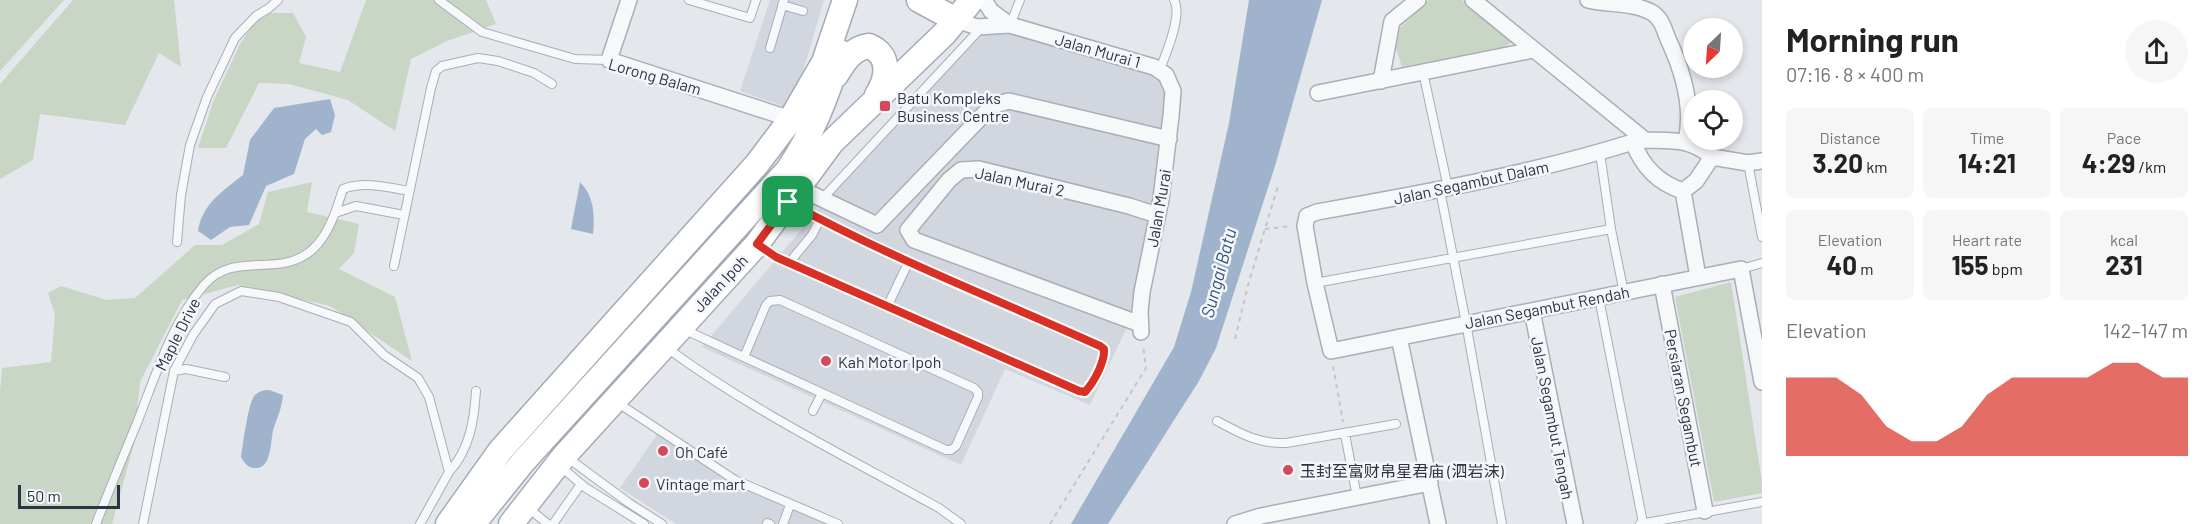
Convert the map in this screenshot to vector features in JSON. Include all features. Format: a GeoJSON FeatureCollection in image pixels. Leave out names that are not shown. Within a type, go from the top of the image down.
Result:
{"type":"FeatureCollection","features":[{"type":"Feature","properties":{"kind":"main road"},"geometry":{"type":"LineString","coordinates":[[448,524],[500,451],[757,164],[791,119],[824,62],[845,0]]}},
{"type":"Feature","properties":{"kind":"main road","name":"Jalan Ipoh"},"geometry":{"type":"LineString","coordinates":[[473,524],[522,463],[788,170],[814,128],[843,41],[851,0]]}},
{"type":"Feature","properties":{"kind":"main road"},"geometry":{"type":"LineString","coordinates":[[919,0],[956,20]]}},
{"type":"Feature","properties":{"kind":"main road","name":"Jalan Ipoh"},"geometry":{"type":"LineString","coordinates":[[517,515],[561,460],[624,407],[671,336],[757,244],[832,142],[956,20],[972,0]]}},
{"type":"Feature","properties":{"kind":"main road"},"geometry":{"type":"LineString","coordinates":[[831,82],[849,55],[869,46],[877,49],[884,56],[886,69],[884,85],[875,99]]}},
{"type":"Feature","properties":{"kind":"street"},"geometry":{"type":"LineString","coordinates":[[609,60],[629,0]]}},
{"type":"Feature","properties":{"kind":"street","name":"Jalan Murai 1"},"geometry":{"type":"LineString","coordinates":[[984,0],[992,11],[1010,25]]}},
{"type":"Feature","properties":{"kind":"street"},"geometry":{"type":"LineString","coordinates":[[1381,81],[1392,21],[1418,0]]}},
{"type":"Feature","properties":{"kind":"street"},"geometry":{"type":"LineString","coordinates":[[1473,0],[1639,141],[1639,159],[1667,186],[1683,191]]}},
{"type":"Feature","properties":{"kind":"street"},"geometry":{"type":"LineString","coordinates":[[1588,0],[1641,8],[1653,13],[1659,19],[1679,62],[1685,90]]}},
{"type":"Feature","properties":{"kind":"street","name":"Jalan Murai 1"},"geometry":{"type":"LineString","coordinates":[[956,20],[982,27],[1010,25],[1160,69],[1166,75],[1173,91]]}},
{"type":"Feature","properties":{"kind":"street"},"geometry":{"type":"LineString","coordinates":[[1318,93],[1533,50]]}},
{"type":"Feature","properties":{"kind":"street","name":"Lorong Balam"},"geometry":{"type":"LineString","coordinates":[[609,60],[791,119]]}},
{"type":"Feature","properties":{"kind":"street","name":"Jalan Murai"},"geometry":{"type":"LineString","coordinates":[[1140,329],[1142,292],[1164,181],[1173,91]]}},
{"type":"Feature","properties":{"kind":"street"},"geometry":{"type":"LineString","coordinates":[[793,195],[822,200],[877,225],[985,113],[994,105],[1009,101],[1169,139]]}},
{"type":"Feature","properties":{"kind":"street","name":"Jalan Segambut Dalam"},"geometry":{"type":"LineString","coordinates":[[1307,216],[1317,212],[1503,178],[1639,141],[1683,141]]}},
{"type":"Feature","properties":{"kind":"street"},"geometry":{"type":"LineString","coordinates":[[1703,150],[1712,158],[1755,162]]}},
{"type":"Feature","properties":{"kind":"street"},"geometry":{"type":"LineString","coordinates":[[1683,191],[1696,181],[1712,158]]}},
{"type":"Feature","properties":{"kind":"street","name":"Jalan Murai 2"},"geometry":{"type":"LineString","coordinates":[[1140,329],[914,240],[908,230],[960,170],[979,169],[1157,215]]}},
{"type":"Feature","properties":{"kind":"street"},"geometry":{"type":"LineString","coordinates":[[1683,191],[1698,277]]}},
{"type":"Feature","properties":{"kind":"street"},"geometry":{"type":"LineString","coordinates":[[1307,216],[1305,226],[1315,283],[1331,351]]}},
{"type":"Feature","properties":{"kind":"street"},"geometry":{"type":"LineString","coordinates":[[1741,269],[1762,376]]}},
{"type":"Feature","properties":{"kind":"street","name":"Jalan Segambut Rendah"},"geometry":{"type":"LineString","coordinates":[[1331,351],[1741,269]]}},
{"type":"Feature","properties":{"kind":"street","name":"Persiaran Segambut"},"geometry":{"type":"LineString","coordinates":[[1662,285],[1699,512]]}},
{"type":"Feature","properties":{"kind":"street","name":"Jalan Segambut Tengah"},"geometry":{"type":"LineString","coordinates":[[1532,311],[1575,524]]}},
{"type":"Feature","properties":{"kind":"street"},"geometry":{"type":"LineString","coordinates":[[1399,337],[1438,524]]}},
{"type":"Feature","properties":{"kind":"street"},"geometry":{"type":"LineString","coordinates":[[1235,524],[1261,516],[1430,483]]}},
{"type":"Feature","properties":{"kind":"lane"},"geometry":{"type":"LineString","coordinates":[[177,242],[181,195],[190,145],[207,97],[235,38],[256,16],[278,0]]}},
{"type":"Feature","properties":{"kind":"lane","name":"Lorong Balam"},"geometry":{"type":"LineString","coordinates":[[439,0],[482,33],[575,59],[609,60]]}},
{"type":"Feature","properties":{"kind":"lane"},"geometry":{"type":"LineString","coordinates":[[689,0],[750,18],[756,0]]}},
{"type":"Feature","properties":{"kind":"lane"},"geometry":{"type":"LineString","coordinates":[[1010,25],[1020,0]]}},
{"type":"Feature","properties":{"kind":"lane"},"geometry":{"type":"LineString","coordinates":[[1160,69],[1169,46],[1178,8],[1174,0]]}},
{"type":"Feature","properties":{"kind":"lane"},"geometry":{"type":"LineString","coordinates":[[770,48],[783,2],[803,11]]}},
{"type":"Feature","properties":{"kind":"lane"},"geometry":{"type":"LineString","coordinates":[[822,200],[982,27]]}},
{"type":"Feature","properties":{"kind":"lane"},"geometry":{"type":"LineString","coordinates":[[394,266],[436,71],[442,66],[478,58],[498,61],[534,73],[552,84]]}},
{"type":"Feature","properties":{"kind":"lane"},"geometry":{"type":"LineString","coordinates":[[1423,72],[1502,524]]}},
{"type":"Feature","properties":{"kind":"lane"},"geometry":{"type":"LineString","coordinates":[[1600,153],[1611,229],[1624,292]]}},
{"type":"Feature","properties":{"kind":"lane"},"geometry":{"type":"LineString","coordinates":[[1755,162],[1762,237]]}},
{"type":"Feature","properties":{"kind":"lane","name":"Maple Drive"},"geometry":{"type":"LineString","coordinates":[[96,524],[160,363],[191,301],[206,282],[225,268],[272,265],[301,257],[314,249],[335,213],[343,189],[366,184],[409,191]]}},
{"type":"Feature","properties":{"kind":"lane"},"geometry":{"type":"LineString","coordinates":[[757,244],[789,263],[1079,391],[1085,392],[1090,387],[1105,356],[1104,349],[1100,346],[820,219],[793,195]]}},
{"type":"Feature","properties":{"kind":"lane"},"geometry":{"type":"LineString","coordinates":[[335,213],[356,206],[404,215]]}},
{"type":"Feature","properties":{"kind":"lane"},"geometry":{"type":"LineString","coordinates":[[789,263],[812,235],[820,219]]}},
{"type":"Feature","properties":{"kind":"lane"},"geometry":{"type":"LineString","coordinates":[[1315,283],[1611,229]]}},
{"type":"Feature","properties":{"kind":"lane"},"geometry":{"type":"LineString","coordinates":[[887,307],[909,261]]}},
{"type":"Feature","properties":{"kind":"lane","name":"Jalan Segambut Rendah"},"geometry":{"type":"LineString","coordinates":[[1741,269],[1762,263]]}},
{"type":"Feature","properties":{"kind":"lane"},"geometry":{"type":"LineString","coordinates":[[143,524],[174,371],[193,335],[215,304],[241,291],[279,297],[351,322],[384,355],[418,378],[429,397],[449,472]]}},
{"type":"Feature","properties":{"kind":"lane"},"geometry":{"type":"LineString","coordinates":[[1599,298],[1641,524],[1762,502]]}},
{"type":"Feature","properties":{"kind":"lane"},"geometry":{"type":"LineString","coordinates":[[671,336],[744,357],[946,450],[951,450],[961,436],[978,398],[978,392],[974,388],[780,300],[770,301],[766,305],[744,357]]}},
{"type":"Feature","properties":{"kind":"lane"},"geometry":{"type":"LineString","coordinates":[[671,336],[693,367],[796,429],[939,508],[961,524]]}},
{"type":"Feature","properties":{"kind":"lane"},"geometry":{"type":"LineString","coordinates":[[174,371],[186,369],[225,377]]}},
{"type":"Feature","properties":{"kind":"lane"},"geometry":{"type":"LineString","coordinates":[[420,524],[449,472],[460,460],[473,426],[476,391]]}},
{"type":"Feature","properties":{"kind":"lane"},"geometry":{"type":"LineString","coordinates":[[813,411],[822,393]]}},
{"type":"Feature","properties":{"kind":"lane"},"geometry":{"type":"LineString","coordinates":[[624,407],[735,480],[838,524]]}},
{"type":"Feature","properties":{"kind":"lane"},"geometry":{"type":"LineString","coordinates":[[1217,421],[1256,441],[1273,444],[1396,424]]}},
{"type":"Feature","properties":{"kind":"lane"},"geometry":{"type":"LineString","coordinates":[[1345,434],[1357,497]]}},
{"type":"Feature","properties":{"kind":"lane"},"geometry":{"type":"LineString","coordinates":[[561,460],[584,470],[662,524]]}},
{"type":"Feature","properties":{"kind":"lane"},"geometry":{"type":"LineString","coordinates":[[561,460],[581,484],[644,524]]}},
{"type":"Feature","properties":{"kind":"lane"},"geometry":{"type":"LineString","coordinates":[[517,515],[550,524],[581,484]]}},
{"type":"Feature","properties":{"kind":"lane"},"geometry":{"type":"LineString","coordinates":[[783,524],[790,505]]}},
{"type":"Feature","properties":{"kind":"lane"},"geometry":{"type":"LineString","coordinates":[[1696,524],[1699,512]]}},
{"type":"Feature","properties":{"kind":"path"},"geometry":{"type":"LineString","coordinates":[[1236,339],[1278,186]]}},
{"type":"Feature","properties":{"kind":"path"},"geometry":{"type":"LineString","coordinates":[[1265,229],[1290,228],[1307,216]]}},
{"type":"Feature","properties":{"kind":"path"},"geometry":{"type":"LineString","coordinates":[[1050,524],[1146,368],[1140,329]]}},
{"type":"Feature","properties":{"kind":"path"},"geometry":{"type":"LineString","coordinates":[[1331,351],[1345,434]]}},
{"type":"Feature","properties":{"kind":"shaded area"},"geometry":{"type":"Polygon","coordinates":[[[770,0],[824,0],[798,88],[785,107],[740,91],[770,0]]]}},
{"type":"Feature","properties":{"kind":"shaded area"},"geometry":{"type":"Polygon","coordinates":[[[1011,31],[1154,73],[1162,80],[1166,92],[1154,208],[1127,327],[1090,405],[1005,369],[961,465],[702,347],[838,186],[982,33],[1011,31]]]}},
{"type":"Feature","properties":{"kind":"shaded area"},"geometry":{"type":"Polygon","coordinates":[[[659,432],[732,480],[834,524],[676,524],[620,488],[659,432]]]}},
{"type":"Feature","properties":{"kind":"green space"},"geometry":{"type":"Polygon","coordinates":[[[0,0],[64,0],[0,71],[0,0]]]}},
{"type":"Feature","properties":{"kind":"green space"},"geometry":{"type":"Polygon","coordinates":[[[73,0],[174,0],[181,67],[159,53],[125,125],[40,114],[33,160],[0,179],[0,84],[73,0]]]}},
{"type":"Feature","properties":{"kind":"green space"},"geometry":{"type":"Polygon","coordinates":[[[366,0],[486,0],[496,24],[447,41],[411,59],[395,131],[348,100],[289,84],[259,83],[226,148],[198,148],[213,102],[240,44],[261,13],[293,13],[306,37],[299,63],[340,72],[366,0]]]}},
{"type":"Feature","properties":{"kind":"green space"},"geometry":{"type":"Polygon","coordinates":[[[1429,0],[1462,0],[1513,41],[1505,47],[1402,67],[1396,48],[1400,28],[1429,0]]]}},
{"type":"Feature","properties":{"kind":"green space"},"geometry":{"type":"Polygon","coordinates":[[[312,182],[307,212],[359,224],[354,253],[339,269],[395,297],[412,361],[330,306],[238,285],[182,300],[140,382],[134,444],[112,524],[0,524],[2,368],[51,362],[55,315],[48,293],[61,286],[107,300],[135,298],[195,245],[222,245],[259,224],[268,192],[312,182]]]}},
{"type":"Feature","properties":{"kind":"green space"},"geometry":{"type":"Polygon","coordinates":[[[1731,282],[1762,493],[1714,502],[1675,297],[1731,282]]]}},
{"type":"Feature","properties":{"kind":"water","name":"Sungai Batu"},"geometry":{"type":"Polygon","coordinates":[[[1249,0],[1322,0],[1275,166],[1216,348],[1199,381],[1108,524],[1071,524],[1174,347],[1191,292],[1229,123],[1249,0]]]}},
{"type":"Feature","properties":{"kind":"water"},"geometry":{"type":"Polygon","coordinates":[[[330,99],[335,115],[331,132],[322,135],[316,129],[305,139],[294,174],[266,186],[249,225],[230,227],[211,240],[198,231],[200,221],[209,205],[221,192],[243,175],[250,140],[274,108],[330,99]]]}},
{"type":"Feature","properties":{"kind":"water"},"geometry":{"type":"Polygon","coordinates":[[[580,182],[585,187],[593,206],[593,234],[571,229],[580,182]]]}},
{"type":"Feature","properties":{"kind":"water"},"geometry":{"type":"Polygon","coordinates":[[[269,390],[283,395],[282,404],[274,427],[268,458],[261,467],[253,468],[246,465],[241,457],[248,415],[255,395],[269,390]]]}},
{"type":"Feature","properties":{"kind":"place","name":"Batu Kompleks Business Centre"},"geometry":{"type":"Point","coordinates":[885,106]}},
{"type":"Feature","properties":{"kind":"place","name":"Kah Motor Ipoh"},"geometry":{"type":"Point","coordinates":[826,361]}},
{"type":"Feature","properties":{"kind":"place","name":"Oh Café"},"geometry":{"type":"Point","coordinates":[663,451]}},
{"type":"Feature","properties":{"kind":"place","name":"玉封至富财帛星君庙 (泗岩沫)"},"geometry":{"type":"Point","coordinates":[1288,470]}},
{"type":"Feature","properties":{"kind":"place","name":"Vintage mart"},"geometry":{"type":"Point","coordinates":[644,483]}},
{"type":"Feature","properties":{"kind":"route"},"geometry":{"type":"LineString","coordinates":[[788,202],[909,261],[1100,346],[1104,349],[1105,356],[1090,387],[1085,392],[1079,391],[776,257],[757,244],[788,202]]}}]}
